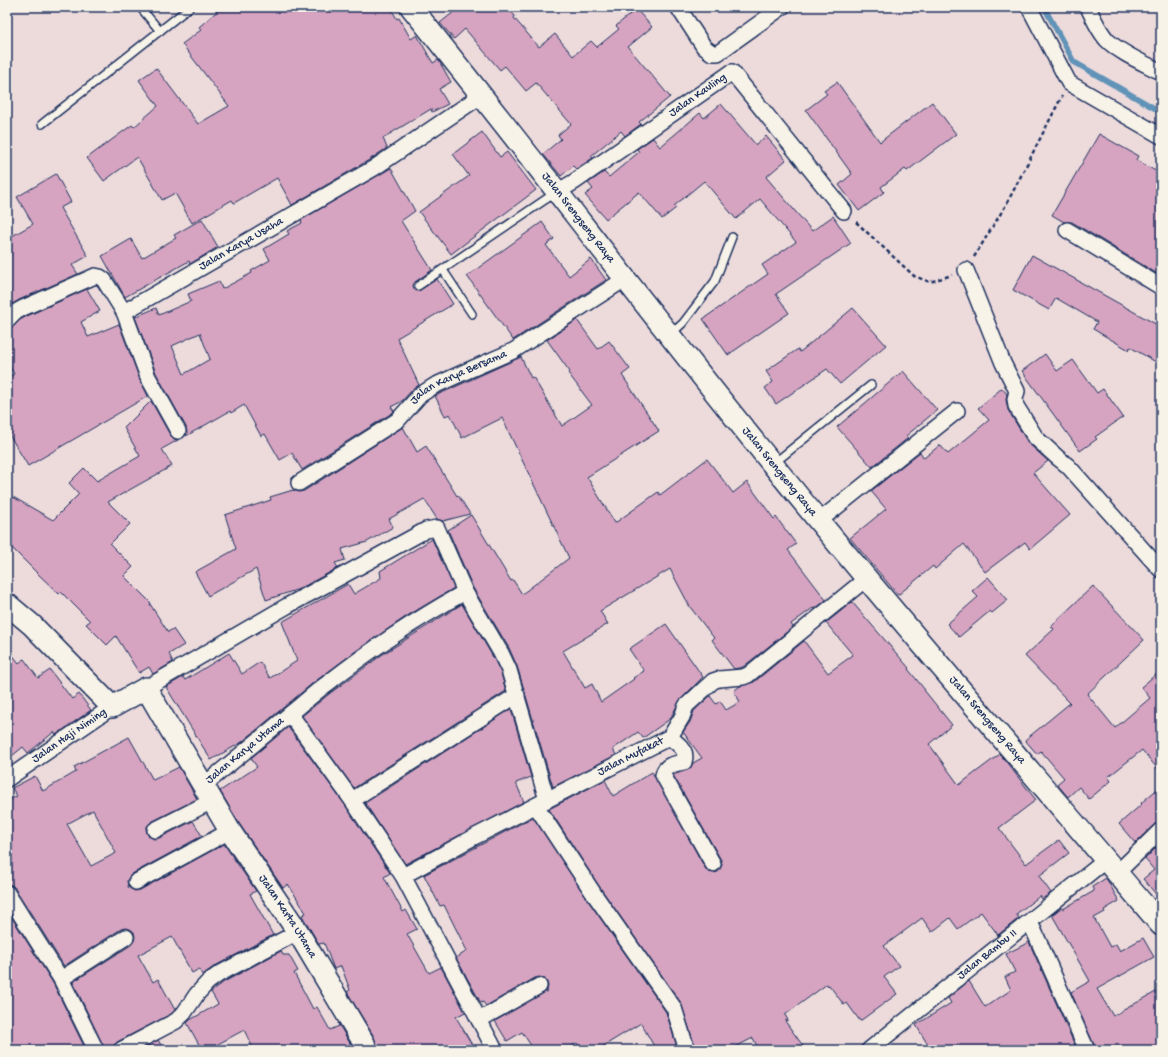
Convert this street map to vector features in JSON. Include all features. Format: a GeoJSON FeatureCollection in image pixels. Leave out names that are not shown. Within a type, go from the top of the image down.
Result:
{"type":"FeatureCollection","features":[{"type":"Feature","properties":{"kind":"main road","name":"Jalan Srengseng Raya"},"geometry":{"type":"LineString","coordinates":[[411,7],[482,95],[625,279],[819,521],[1161,925]]}},
{"type":"Feature","properties":{"kind":"main road"},"geometry":{"type":"LineString","coordinates":[[7,604],[32,625],[112,707],[146,688]]}},
{"type":"Feature","properties":{"kind":"main road","name":"Jalan Karya Utama"},"geometry":{"type":"LineString","coordinates":[[146,688],[208,794]]}},
{"type":"Feature","properties":{"kind":"main road","name":"Jalan Karta Utama"},"geometry":{"type":"LineString","coordinates":[[208,794],[230,831],[298,932],[364,1043],[366,1050]]}},
{"type":"Feature","properties":{"kind":"street"},"geometry":{"type":"LineString","coordinates":[[678,7],[704,47],[712,53],[718,53],[782,7]]}},
{"type":"Feature","properties":{"kind":"street"},"geometry":{"type":"LineString","coordinates":[[1028,7],[1068,83],[1161,136]]}},
{"type":"Feature","properties":{"kind":"street"},"geometry":{"type":"LineString","coordinates":[[1088,7],[1096,24],[1106,39],[1115,47],[1161,72]]}},
{"type":"Feature","properties":{"kind":"street","name":"Jalan Kavling"},"geometry":{"type":"LineString","coordinates":[[556,192],[574,182],[732,72],[844,211]]}},
{"type":"Feature","properties":{"kind":"street","name":"Jalan Karya Usaha"},"geometry":{"type":"LineString","coordinates":[[124,312],[374,168],[482,95]]}},
{"type":"Feature","properties":{"kind":"street"},"geometry":{"type":"LineString","coordinates":[[1067,230],[1161,287]]}},
{"type":"Feature","properties":{"kind":"street"},"geometry":{"type":"LineString","coordinates":[[966,270],[1003,364],[1017,391],[1015,399],[1016,406],[1036,438],[1068,466],[1161,570]]}},
{"type":"Feature","properties":{"kind":"street"},"geometry":{"type":"LineString","coordinates":[[7,321],[14,313],[22,308],[95,276],[100,277],[104,280],[124,312],[148,377],[178,431]]}},
{"type":"Feature","properties":{"kind":"street","name":"Jalan Karya Bersama"},"geometry":{"type":"LineString","coordinates":[[299,484],[398,420],[420,395],[434,386],[513,351],[625,279]]}},
{"type":"Feature","properties":{"kind":"street"},"geometry":{"type":"LineString","coordinates":[[819,521],[957,411]]}},
{"type":"Feature","properties":{"kind":"street"},"geometry":{"type":"LineString","coordinates":[[146,688],[287,606],[426,530],[437,528],[465,592],[501,653],[509,670],[517,696],[541,803],[594,894],[674,1008],[687,1050]]}},
{"type":"Feature","properties":{"kind":"street","name":"Jalan Mufakat"},"geometry":{"type":"LineString","coordinates":[[403,876],[476,836],[670,737],[682,717],[686,706],[713,681],[748,675],[867,578]]}},
{"type":"Feature","properties":{"kind":"street"},"geometry":{"type":"LineString","coordinates":[[290,714],[360,658],[418,619],[465,592]]}},
{"type":"Feature","properties":{"kind":"street"},"geometry":{"type":"LineString","coordinates":[[352,800],[517,696]]}},
{"type":"Feature","properties":{"kind":"street","name":"Jalan Haji Niming"},"geometry":{"type":"LineString","coordinates":[[7,779],[112,707]]}},
{"type":"Feature","properties":{"kind":"street","name":"Jalan Karya Utama"},"geometry":{"type":"LineString","coordinates":[[208,794],[290,714],[352,800],[403,876],[494,1050]]}},
{"type":"Feature","properties":{"kind":"street"},"geometry":{"type":"LineString","coordinates":[[670,737],[685,751],[686,756],[684,762],[670,765],[664,770],[663,774],[713,864]]}},
{"type":"Feature","properties":{"kind":"street"},"geometry":{"type":"LineString","coordinates":[[155,830],[208,794]]}},
{"type":"Feature","properties":{"kind":"street","name":"Jalan Bambu II"},"geometry":{"type":"LineString","coordinates":[[869,1050],[1030,922],[1112,866],[1161,830]]}},
{"type":"Feature","properties":{"kind":"street"},"geometry":{"type":"LineString","coordinates":[[136,882],[230,831]]}},
{"type":"Feature","properties":{"kind":"street"},"geometry":{"type":"LineString","coordinates":[[7,893],[61,979],[96,1050]]}},
{"type":"Feature","properties":{"kind":"street"},"geometry":{"type":"LineString","coordinates":[[1030,922],[1087,1050]]}},
{"type":"Feature","properties":{"kind":"street"},"geometry":{"type":"LineString","coordinates":[[121,1050],[176,1021],[184,1013],[197,994],[208,982],[219,974],[298,932]]}},
{"type":"Feature","properties":{"kind":"street"},"geometry":{"type":"LineString","coordinates":[[61,979],[126,937]]}},
{"type":"Feature","properties":{"kind":"street"},"geometry":{"type":"LineString","coordinates":[[479,1020],[539,986]]}},
{"type":"Feature","properties":{"kind":"lane"},"geometry":{"type":"LineString","coordinates":[[140,7],[160,31]]}},
{"type":"Feature","properties":{"kind":"lane"},"geometry":{"type":"LineString","coordinates":[[42,124],[190,7]]}},
{"type":"Feature","properties":{"kind":"lane"},"geometry":{"type":"LineString","coordinates":[[418,286],[556,192]]}},
{"type":"Feature","properties":{"kind":"lane"},"geometry":{"type":"LineString","coordinates":[[670,335],[682,323],[715,280],[732,237]]}},
{"type":"Feature","properties":{"kind":"lane"},"geometry":{"type":"LineString","coordinates":[[443,270],[472,314]]}},
{"type":"Feature","properties":{"kind":"lane"},"geometry":{"type":"LineString","coordinates":[[773,464],[871,385]]}},
{"type":"Feature","properties":{"kind":"path"},"geometry":{"type":"LineString","coordinates":[[844,211],[914,276],[930,282],[966,270],[1006,205],[1068,83]]}},
{"type":"Feature","properties":{"kind":"building"},"geometry":{"type":"Polygon","coordinates":[[[222,7],[390,7],[397,19],[399,18],[411,39],[417,35],[433,63],[438,60],[439,61],[451,82],[439,89],[448,104],[432,112],[431,109],[383,138],[387,148],[292,205],[277,178],[234,203],[232,200],[192,223],[175,193],[162,200],[137,157],[104,181],[87,158],[132,125],[134,127],[158,106],[139,80],[156,68],[198,124],[229,106],[182,44],[201,30],[199,27],[222,7]]]}},
{"type":"Feature","properties":{"kind":"building"},"geometry":{"type":"Polygon","coordinates":[[[460,7],[507,7],[515,16],[514,18],[539,47],[555,34],[573,56],[591,41],[597,47],[619,29],[616,26],[636,9],[652,27],[628,47],[670,97],[639,122],[641,124],[625,136],[621,131],[591,156],[593,158],[576,169],[573,166],[561,176],[543,154],[561,139],[558,135],[571,124],[536,83],[526,91],[505,66],[500,70],[465,29],[454,39],[440,23],[460,7]]]}},
{"type":"Feature","properties":{"kind":"building"},"geometry":{"type":"Polygon","coordinates":[[[837,82],[880,142],[932,102],[956,134],[907,171],[905,169],[881,187],[884,192],[859,211],[839,185],[852,174],[806,110],[827,94],[824,91],[837,82]]]}},
{"type":"Feature","properties":{"kind":"building"},"geometry":{"type":"Polygon","coordinates":[[[721,104],[756,145],[766,136],[786,160],[766,177],[812,231],[833,216],[851,243],[776,294],[789,313],[728,355],[703,319],[768,274],[762,265],[796,242],[760,199],[736,219],[704,181],[674,206],[676,208],[662,219],[639,192],[606,219],[585,195],[593,189],[588,183],[604,172],[609,177],[639,152],[637,149],[653,138],[660,147],[700,113],[704,118],[721,104]]]}},
{"type":"Feature","properties":{"kind":"building"},"geometry":{"type":"Polygon","coordinates":[[[482,132],[500,157],[507,152],[536,190],[451,254],[419,212],[469,176],[453,154],[482,132]]]}},
{"type":"Feature","properties":{"kind":"building"},"geometry":{"type":"Polygon","coordinates":[[[1099,134],[1138,156],[1136,160],[1161,174],[1161,276],[1072,222],[1064,222],[1052,215],[1099,134]]]}},
{"type":"Feature","properties":{"kind":"building"},"geometry":{"type":"Polygon","coordinates":[[[391,168],[415,211],[401,221],[432,270],[415,282],[413,286],[416,291],[420,290],[437,279],[453,304],[397,338],[419,385],[402,401],[391,407],[394,411],[392,413],[302,470],[292,453],[280,460],[265,434],[261,436],[244,405],[231,413],[230,411],[186,436],[186,427],[156,373],[135,317],[156,308],[159,315],[191,301],[188,294],[219,281],[222,289],[252,273],[251,271],[270,260],[264,249],[289,234],[287,231],[302,223],[301,220],[391,168]],[[200,333],[172,346],[184,374],[210,359],[200,333]]]}},
{"type":"Feature","properties":{"kind":"building"},"geometry":{"type":"Polygon","coordinates":[[[56,174],[71,202],[60,208],[88,256],[72,265],[78,274],[19,300],[7,307],[7,239],[33,224],[17,197],[56,174]]]}},
{"type":"Feature","properties":{"kind":"building"},"geometry":{"type":"Polygon","coordinates":[[[202,219],[218,247],[190,264],[189,261],[125,297],[102,256],[131,239],[142,258],[176,238],[174,235],[202,219]]]}},
{"type":"Feature","properties":{"kind":"building"},"geometry":{"type":"Polygon","coordinates":[[[542,222],[554,239],[546,245],[569,276],[591,259],[606,280],[513,340],[467,276],[542,222]]]}},
{"type":"Feature","properties":{"kind":"building"},"geometry":{"type":"Polygon","coordinates":[[[1032,255],[1161,327],[1161,365],[1130,347],[1129,350],[1093,329],[1097,322],[1056,298],[1049,310],[1013,290],[1032,255]]]}},
{"type":"Feature","properties":{"kind":"building"},"geometry":{"type":"Polygon","coordinates":[[[87,289],[100,311],[81,322],[88,337],[119,324],[140,380],[148,396],[28,466],[7,431],[7,378],[14,374],[7,361],[7,330],[27,316],[87,289]]]}},
{"type":"Feature","properties":{"kind":"building"},"geometry":{"type":"Polygon","coordinates":[[[853,308],[886,345],[840,384],[827,369],[776,404],[765,388],[773,382],[766,371],[798,349],[800,352],[853,308]]]}},
{"type":"Feature","properties":{"kind":"building"},"geometry":{"type":"Polygon","coordinates":[[[577,320],[598,349],[609,341],[630,369],[622,375],[659,431],[587,477],[615,523],[658,492],[660,495],[707,459],[733,493],[747,482],[774,519],[776,517],[796,544],[788,550],[826,600],[815,609],[813,608],[791,624],[793,627],[743,667],[734,669],[712,640],[714,638],[690,607],[670,569],[600,611],[608,624],[563,651],[585,688],[592,684],[601,702],[644,671],[629,649],[666,624],[703,677],[680,700],[670,719],[643,738],[638,732],[613,749],[616,755],[553,787],[517,666],[509,648],[473,588],[448,530],[471,515],[511,581],[513,580],[522,594],[569,558],[502,418],[462,438],[450,414],[445,416],[435,396],[521,357],[531,378],[533,377],[562,426],[592,405],[568,373],[570,372],[547,340],[577,320]]]}},
{"type":"Feature","properties":{"kind":"building"},"geometry":{"type":"Polygon","coordinates":[[[1045,354],[1057,371],[1073,360],[1097,393],[1103,389],[1123,417],[1095,437],[1097,439],[1080,451],[1022,371],[1045,354]]]}},
{"type":"Feature","properties":{"kind":"building"},"geometry":{"type":"Polygon","coordinates":[[[903,371],[937,410],[906,436],[908,438],[872,467],[837,427],[903,371]]]}},
{"type":"Feature","properties":{"kind":"building"},"geometry":{"type":"Polygon","coordinates":[[[1002,388],[1007,394],[1006,400],[1008,410],[1028,443],[1048,461],[1033,473],[1070,515],[1030,549],[1025,542],[985,572],[964,544],[935,569],[933,566],[898,595],[850,538],[886,509],[871,491],[920,452],[924,458],[940,445],[948,454],[989,420],[978,408],[1002,388]]]}},
{"type":"Feature","properties":{"kind":"building"},"geometry":{"type":"Polygon","coordinates":[[[151,401],[170,435],[174,439],[178,440],[162,449],[172,466],[108,502],[130,524],[110,544],[133,567],[124,576],[151,603],[150,604],[168,632],[173,629],[184,645],[169,654],[173,662],[153,674],[149,667],[139,673],[116,636],[107,645],[86,624],[90,621],[61,592],[59,594],[7,543],[7,506],[13,497],[53,520],[79,494],[69,483],[84,468],[97,481],[140,456],[124,428],[151,401]]]}},
{"type":"Feature","properties":{"kind":"building"},"geometry":{"type":"Polygon","coordinates":[[[403,427],[417,452],[426,446],[470,514],[443,521],[437,519],[424,499],[389,519],[393,527],[367,542],[342,549],[345,560],[335,563],[338,568],[299,589],[266,600],[256,569],[208,596],[195,572],[236,549],[225,515],[271,500],[270,497],[293,490],[299,492],[304,491],[403,427]]]}},
{"type":"Feature","properties":{"kind":"building"},"geometry":{"type":"Polygon","coordinates":[[[432,539],[454,588],[407,616],[356,651],[313,683],[242,742],[211,760],[166,687],[183,677],[185,680],[229,653],[242,674],[260,662],[270,678],[297,661],[282,622],[348,584],[354,594],[381,578],[380,571],[432,539]]]}},
{"type":"Feature","properties":{"kind":"building"},"geometry":{"type":"Polygon","coordinates":[[[988,577],[1008,600],[992,613],[990,611],[959,637],[947,624],[978,597],[972,591],[988,577]]]}},
{"type":"Feature","properties":{"kind":"building"},"geometry":{"type":"Polygon","coordinates":[[[1093,586],[1144,640],[1087,694],[1115,728],[1150,698],[1141,687],[1161,670],[1161,773],[1142,750],[1108,777],[1111,781],[1089,799],[1079,787],[1068,797],[1057,784],[1064,778],[1041,751],[1037,754],[1025,740],[1070,703],[1025,656],[1054,629],[1051,626],[1093,586]]]}},
{"type":"Feature","properties":{"kind":"building"},"geometry":{"type":"Polygon","coordinates":[[[852,602],[909,668],[908,669],[952,725],[929,744],[959,785],[1000,754],[1036,800],[999,828],[1026,864],[1059,840],[1069,853],[1039,876],[1051,893],[1042,899],[1040,896],[1016,914],[1019,918],[998,935],[981,912],[958,929],[950,918],[932,932],[922,918],[884,946],[899,966],[884,977],[897,994],[860,1021],[847,1003],[844,1005],[827,984],[785,1015],[788,1020],[785,1021],[806,1050],[759,1050],[753,1038],[729,1050],[714,1050],[712,1045],[702,1050],[696,1050],[681,1003],[601,889],[549,809],[605,780],[613,796],[652,772],[705,868],[708,872],[718,872],[722,864],[721,860],[673,775],[690,769],[693,763],[702,758],[683,732],[690,722],[694,711],[710,696],[716,704],[720,701],[726,710],[740,702],[734,691],[740,686],[754,682],[804,641],[828,673],[853,655],[826,623],[852,602]]]}},
{"type":"Feature","properties":{"kind":"building"},"geometry":{"type":"Polygon","coordinates":[[[462,604],[493,657],[501,673],[506,691],[354,788],[302,716],[383,654],[462,604]]]}},
{"type":"Feature","properties":{"kind":"building"},"geometry":{"type":"Polygon","coordinates":[[[7,648],[19,663],[24,659],[38,678],[50,670],[72,699],[79,694],[91,710],[56,735],[54,732],[28,753],[23,747],[7,760],[7,648]]]}},
{"type":"Feature","properties":{"kind":"building"},"geometry":{"type":"Polygon","coordinates":[[[511,709],[531,777],[516,783],[524,802],[405,864],[365,803],[511,709]]]}},
{"type":"Feature","properties":{"kind":"building"},"geometry":{"type":"Polygon","coordinates":[[[288,727],[345,805],[390,873],[384,877],[403,912],[406,910],[417,929],[407,934],[429,973],[441,967],[465,1012],[456,1017],[475,1050],[378,1050],[374,1037],[347,992],[350,990],[341,966],[334,969],[324,943],[319,944],[302,915],[306,913],[288,884],[283,888],[240,825],[220,791],[257,767],[251,758],[288,727]]]}},
{"type":"Feature","properties":{"kind":"building"},"geometry":{"type":"Polygon","coordinates":[[[129,737],[153,780],[179,767],[197,799],[151,822],[146,829],[147,834],[154,839],[159,838],[193,821],[202,836],[132,874],[127,881],[128,887],[135,891],[140,890],[224,844],[256,891],[250,894],[273,935],[215,966],[202,975],[199,969],[192,973],[172,937],[138,955],[153,982],[158,979],[175,1010],[171,1014],[117,1042],[112,1049],[105,1050],[73,982],[131,945],[135,937],[134,932],[130,929],[121,929],[64,966],[15,888],[12,885],[7,884],[7,801],[17,796],[12,788],[35,776],[43,791],[76,772],[74,767],[129,737]],[[93,810],[67,824],[91,866],[116,853],[93,810]]]}},
{"type":"Feature","properties":{"kind":"building"},"geometry":{"type":"Polygon","coordinates":[[[1161,786],[1161,821],[1155,824],[1135,843],[1119,824],[1161,786]]]}},
{"type":"Feature","properties":{"kind":"building"},"geometry":{"type":"Polygon","coordinates":[[[533,817],[587,899],[666,1012],[678,1050],[656,1050],[641,1023],[597,1050],[582,1050],[577,1043],[565,1050],[534,1050],[522,1032],[507,1041],[495,1021],[547,991],[548,986],[544,978],[535,978],[486,1006],[483,1002],[481,1003],[456,958],[467,951],[444,905],[440,906],[424,875],[533,817]]]}},
{"type":"Feature","properties":{"kind":"building"},"geometry":{"type":"Polygon","coordinates":[[[1161,843],[1161,900],[1143,879],[1154,870],[1145,859],[1161,843]]]}},
{"type":"Feature","properties":{"kind":"building"},"geometry":{"type":"Polygon","coordinates":[[[1106,878],[1119,901],[1104,910],[1105,912],[1094,918],[1110,947],[1116,944],[1120,951],[1143,938],[1154,957],[1097,989],[1113,1016],[1161,989],[1161,1050],[1096,1050],[1071,992],[1090,981],[1052,915],[1062,907],[1063,909],[1094,891],[1092,887],[1106,878]]]}},
{"type":"Feature","properties":{"kind":"building"},"geometry":{"type":"Polygon","coordinates":[[[7,910],[53,983],[86,1050],[7,1050],[7,910]]]}},
{"type":"Feature","properties":{"kind":"building"},"geometry":{"type":"Polygon","coordinates":[[[1029,942],[1077,1050],[931,1050],[916,1025],[951,1003],[948,998],[969,981],[985,1007],[1011,990],[1005,977],[1015,972],[1006,954],[1029,942]]]}},
{"type":"Feature","properties":{"kind":"building"},"geometry":{"type":"Polygon","coordinates":[[[281,951],[283,955],[289,955],[298,971],[294,973],[313,1009],[317,1007],[330,1030],[339,1026],[338,1023],[354,1050],[254,1050],[244,1030],[207,1050],[202,1050],[187,1023],[218,1004],[211,992],[224,982],[281,951]]]}},
{"type":"Feature","properties":{"kind":"building"},"geometry":{"type":"Polygon","coordinates":[[[158,1040],[164,1050],[140,1050],[158,1040]]]}},
{"type":"Feature","properties":{"kind":"waterway"},"geometry":{"type":"LineString","coordinates":[[1044,7],[1074,62],[1161,112]]}}]}
